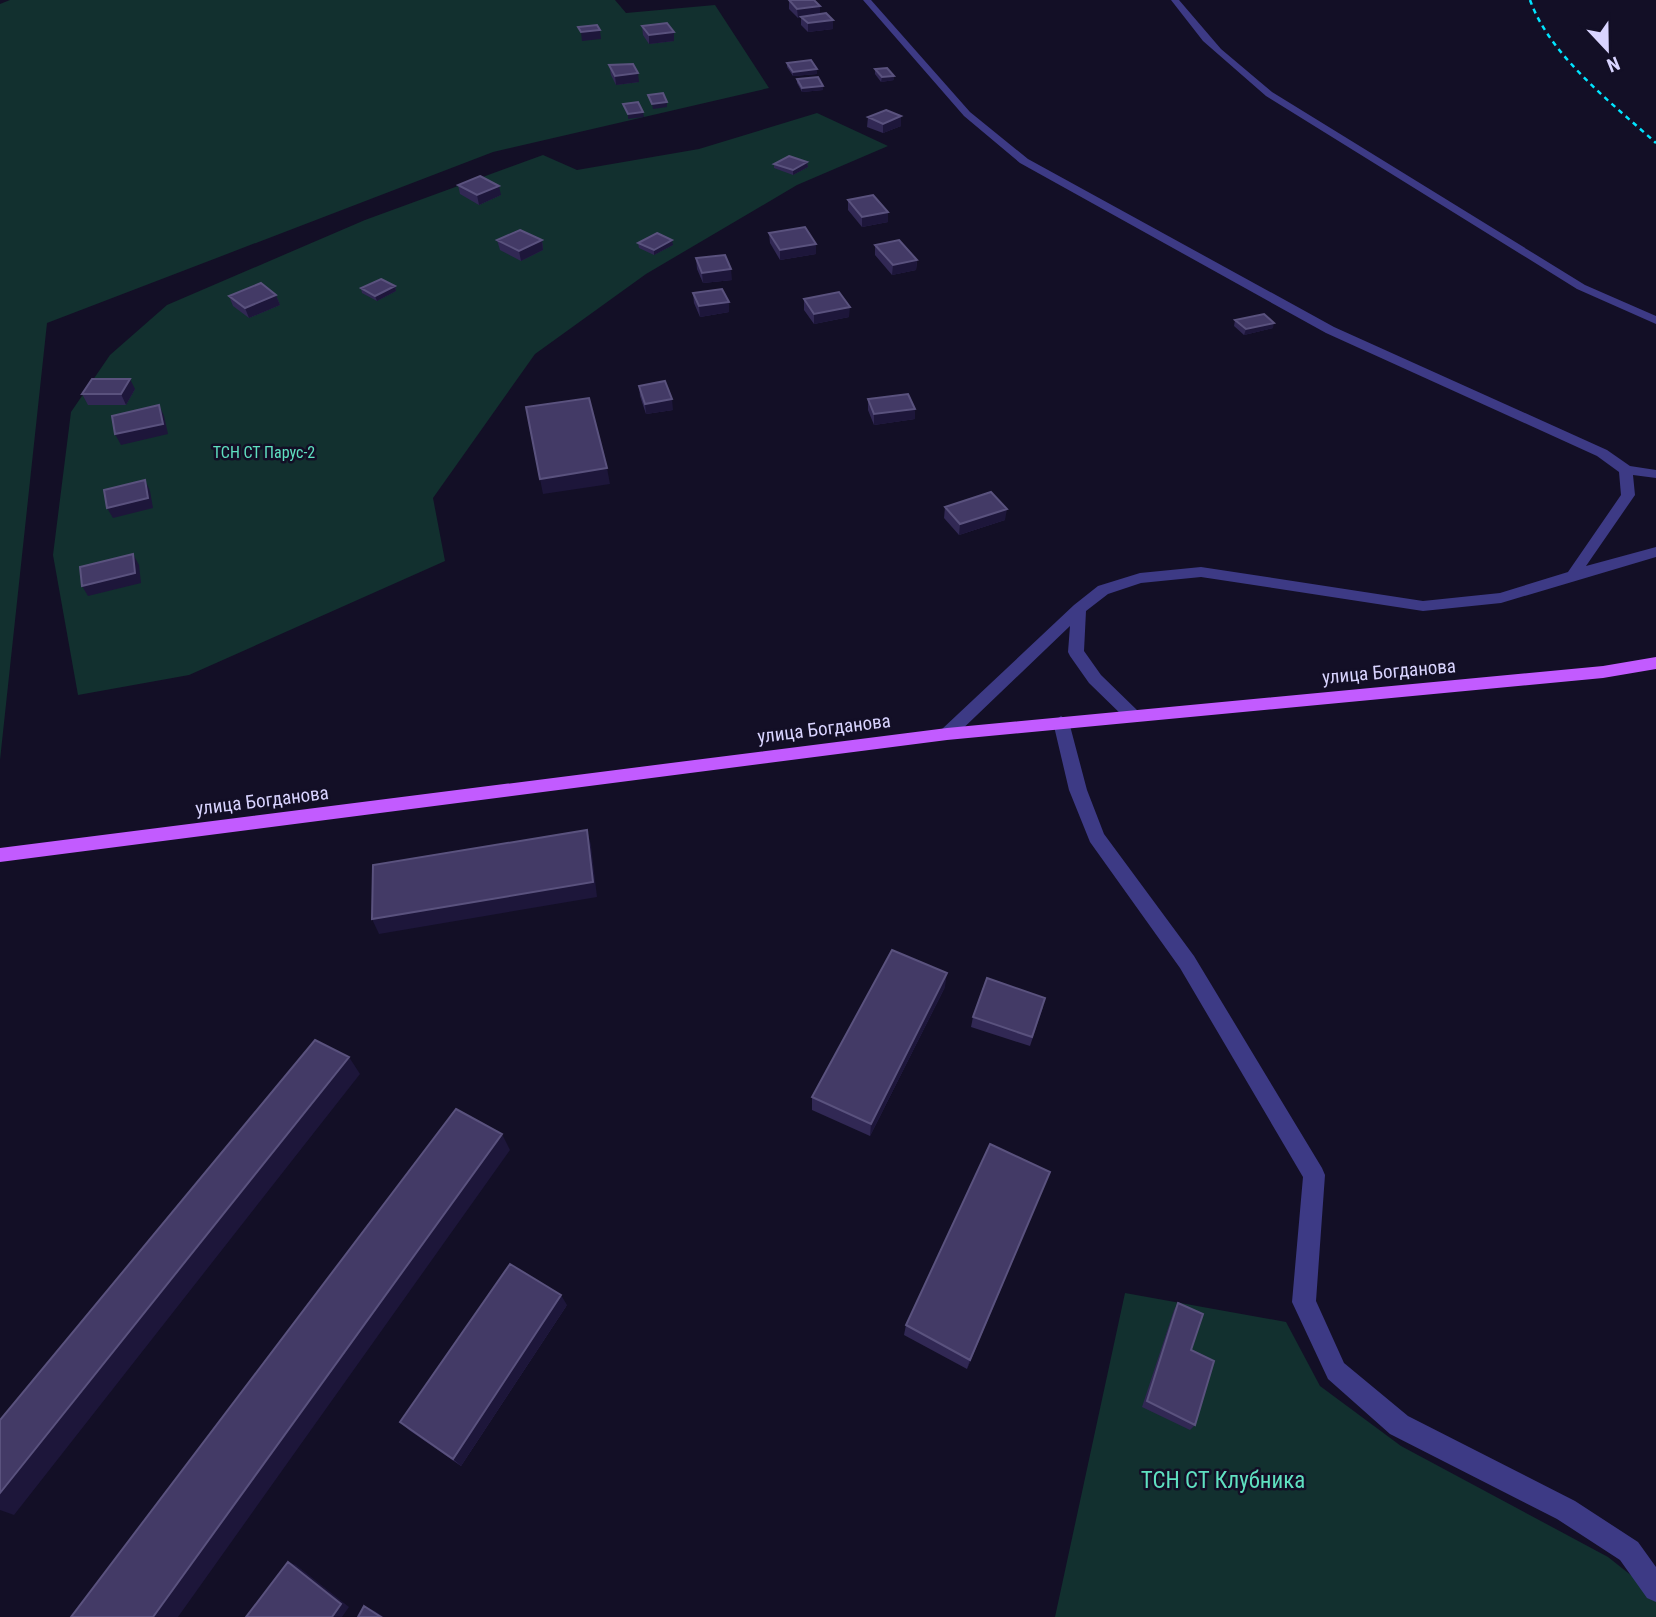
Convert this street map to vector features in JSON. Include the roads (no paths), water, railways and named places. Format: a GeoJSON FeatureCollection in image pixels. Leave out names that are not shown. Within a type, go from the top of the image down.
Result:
{"type":"FeatureCollection","features":[{"type":"Feature","properties":{"kind":"main road","name":"улица Богданова"},"geometry":{"type":"LineString","coordinates":[[0,855],[947,734],[1589,674],[1656,663]]}},
{"type":"Feature","properties":{"kind":"street"},"geometry":{"type":"LineString","coordinates":[[867,0],[967,114],[1024,161],[1330,330],[1602,453],[1626,470],[1656,474]]}},
{"type":"Feature","properties":{"kind":"street"},"geometry":{"type":"LineString","coordinates":[[1175,0],[1188,21],[1226,59],[1269,93],[1581,287],[1656,320]]}},
{"type":"Feature","properties":{"kind":"street"},"geometry":{"type":"LineString","coordinates":[[1573,575],[1628,495],[1626,470]]}},
{"type":"Feature","properties":{"kind":"street"},"geometry":{"type":"LineString","coordinates":[[947,734],[1102,590],[1140,578],[1201,572],[1423,606],[1501,598],[1656,552]]}},
{"type":"Feature","properties":{"kind":"street"},"geometry":{"type":"LineString","coordinates":[[1079,609],[1076,652],[1095,679],[1133,716]]}},
{"type":"Feature","properties":{"kind":"street"},"geometry":{"type":"LineString","coordinates":[[1061,722],[1077,790],[1096,836],[1187,962],[1314,1175],[1304,1302],[1336,1371],[1399,1425],[1566,1510],[1629,1550],[1656,1590]]}},
{"type":"Feature","properties":{"kind":"railway"},"geometry":{"type":"LineString","coordinates":[[1530,0],[1539,21],[1567,60],[1656,143]]}},
{"type":"Feature","properties":{"kind":"park label","name":"ТСН СТ Парус-2"},"geometry":{"type":"Point","coordinates":[264,452]}},
{"type":"Feature","properties":{"kind":"park label","name":"ТСН СТ Клубника"},"geometry":{"type":"Point","coordinates":[1223,1480]}}]}
